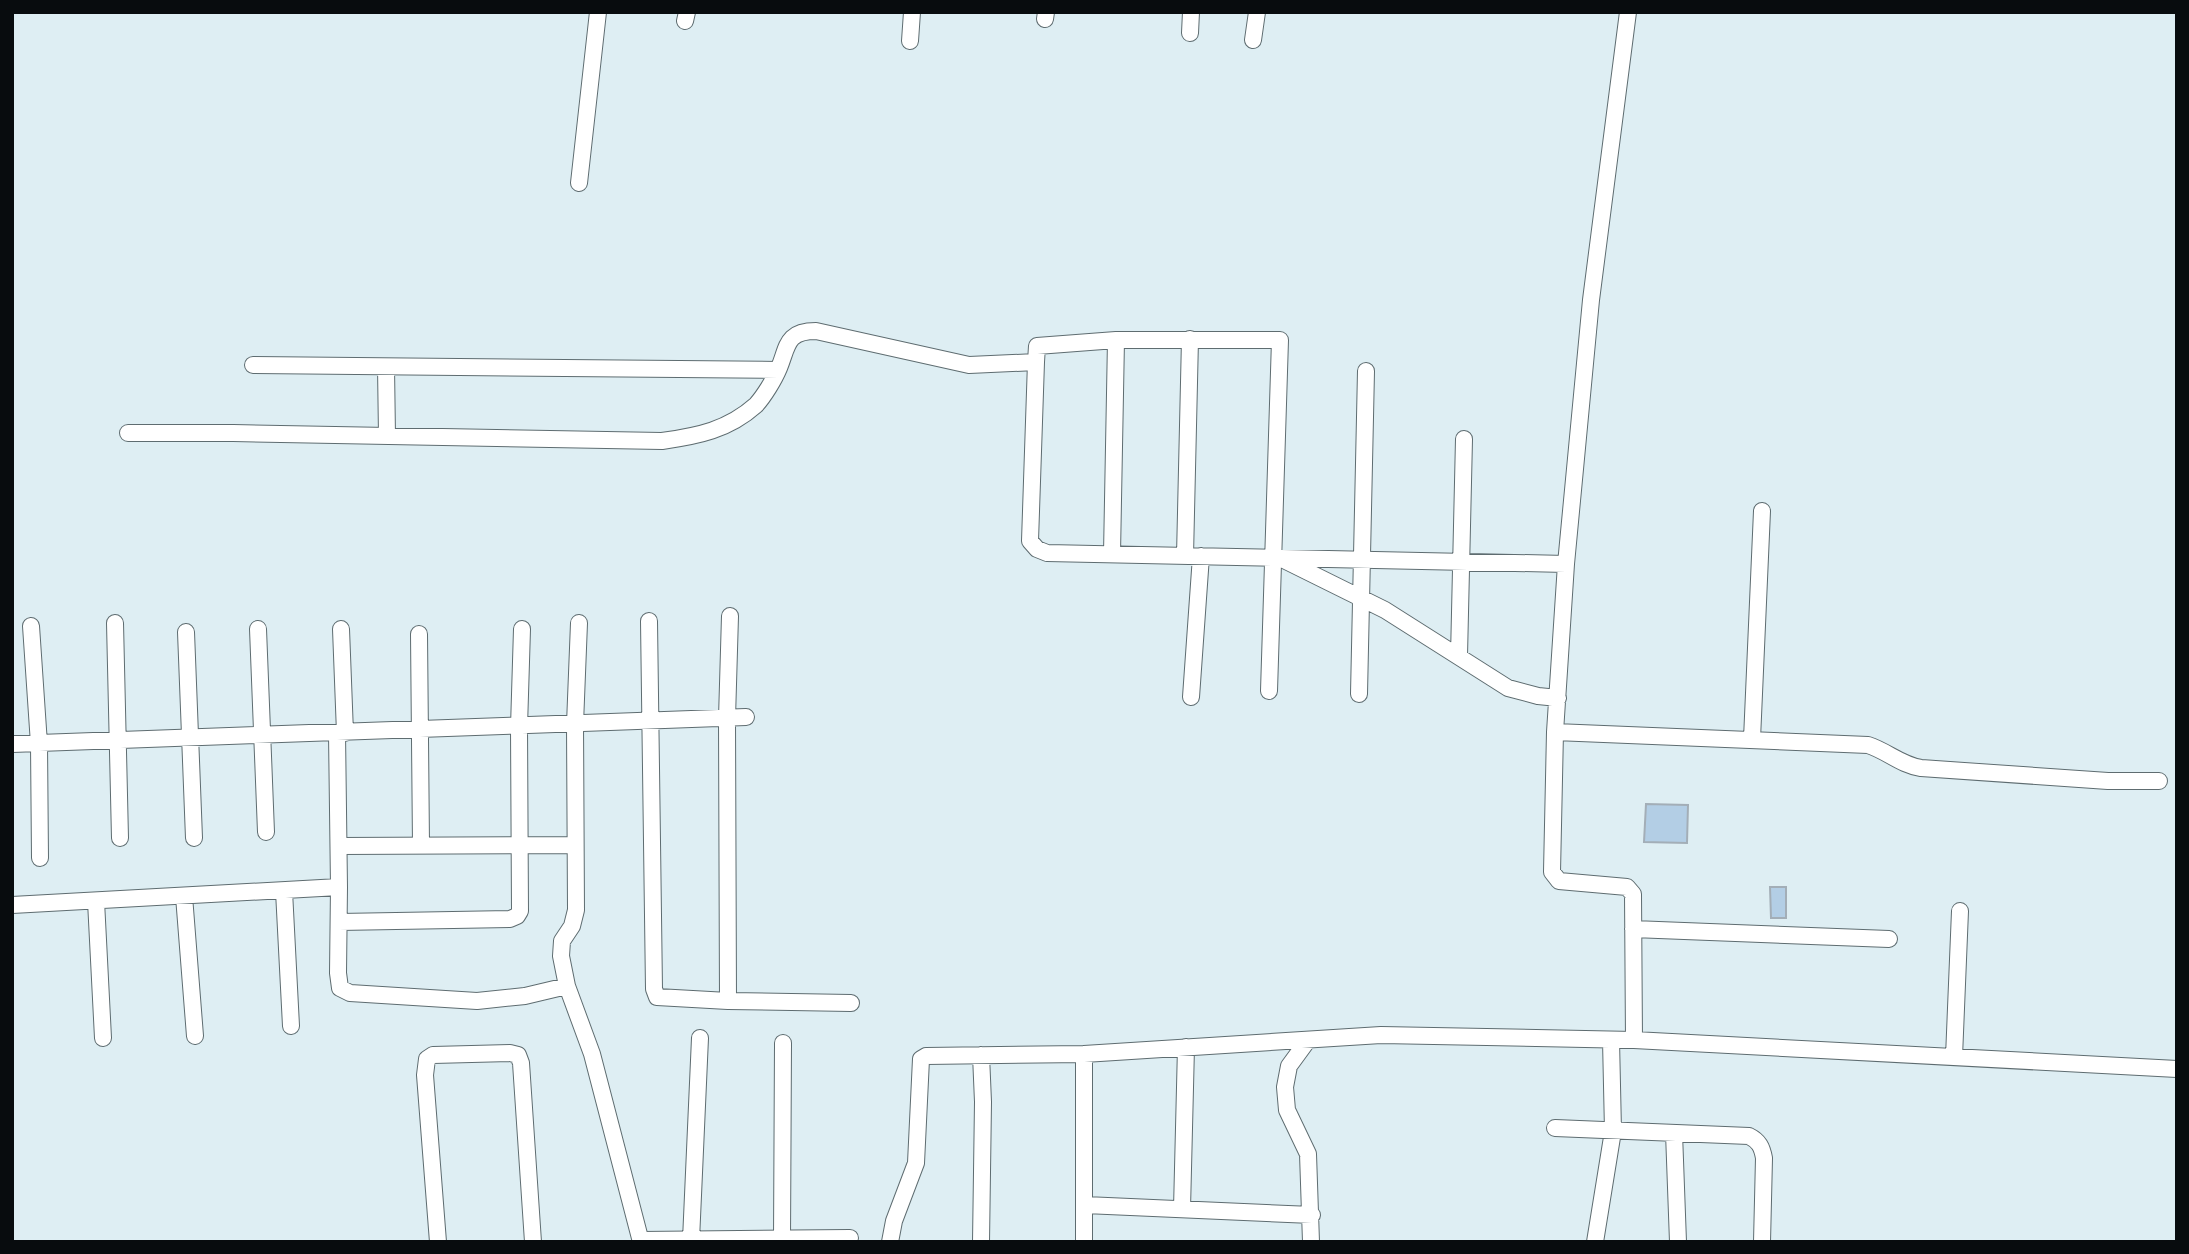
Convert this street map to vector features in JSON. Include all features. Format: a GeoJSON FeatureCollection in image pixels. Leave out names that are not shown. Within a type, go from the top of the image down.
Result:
{"type":"FeatureCollection","features":[{"type":"Feature","properties":{"kind":"street"},"geometry":{"type":"LineString","coordinates":[[579,183],[598,12]]}},
{"type":"Feature","properties":{"kind":"street"},"geometry":{"type":"LineString","coordinates":[[910,41],[912,12]]}},
{"type":"Feature","properties":{"kind":"street"},"geometry":{"type":"LineString","coordinates":[[1190,33],[1191,12]]}},
{"type":"Feature","properties":{"kind":"street"},"geometry":{"type":"LineString","coordinates":[[1253,40],[1257,12]]}},
{"type":"Feature","properties":{"kind":"street"},"geometry":{"type":"LineString","coordinates":[[1628,12],[1591,300],[1566,564],[1555,732],[1554,876],[1559,881],[1631,889],[1634,1040]]}},
{"type":"Feature","properties":{"kind":"street"},"geometry":{"type":"LineString","coordinates":[[128,433],[662,441],[712,432],[729,425],[757,403],[778,370],[786,346],[796,334],[806,331],[970,365],[1036,362]]}},
{"type":"Feature","properties":{"kind":"street"},"geometry":{"type":"LineString","coordinates":[[1190,339],[1193,556],[1191,697]]}},
{"type":"Feature","properties":{"kind":"street"},"geometry":{"type":"LineString","coordinates":[[1269,691],[1276,557],[1280,340],[1116,340],[1037,346],[1030,541],[1037,549],[1047,553],[1276,557],[1566,564]]}},
{"type":"Feature","properties":{"kind":"street"},"geometry":{"type":"LineString","coordinates":[[1112,554],[1116,340]]}},
{"type":"Feature","properties":{"kind":"street"},"geometry":{"type":"LineString","coordinates":[[253,365],[778,370]]}},
{"type":"Feature","properties":{"kind":"street"},"geometry":{"type":"LineString","coordinates":[[386,367],[387,436]]}},
{"type":"Feature","properties":{"kind":"street"},"geometry":{"type":"LineString","coordinates":[[1359,694],[1366,371]]}},
{"type":"Feature","properties":{"kind":"street"},"geometry":{"type":"LineString","coordinates":[[1459,656],[1464,439]]}},
{"type":"Feature","properties":{"kind":"street"},"geometry":{"type":"LineString","coordinates":[[1752,739],[1762,511]]}},
{"type":"Feature","properties":{"kind":"street"},"geometry":{"type":"LineString","coordinates":[[1276,557],[1385,610],[1508,688],[1558,698]]}},
{"type":"Feature","properties":{"kind":"street"},"geometry":{"type":"LineString","coordinates":[[729,1001],[727,718],[730,616]]}},
{"type":"Feature","properties":{"kind":"street"},"geometry":{"type":"LineString","coordinates":[[649,621],[654,989],[657,997],[851,1003]]}},
{"type":"Feature","properties":{"kind":"street"},"geometry":{"type":"LineString","coordinates":[[115,623],[120,838]]}},
{"type":"Feature","properties":{"kind":"street"},"geometry":{"type":"LineString","coordinates":[[579,623],[575,724],[576,910],[572,926],[562,941],[561,956],[567,986],[592,1054],[641,1241],[850,1238]]}},
{"type":"Feature","properties":{"kind":"street"},"geometry":{"type":"LineString","coordinates":[[31,626],[39,744],[40,859]]}},
{"type":"Feature","properties":{"kind":"street"},"geometry":{"type":"LineString","coordinates":[[258,629],[266,832]]}},
{"type":"Feature","properties":{"kind":"street"},"geometry":{"type":"LineString","coordinates":[[341,629],[340,988],[350,993],[477,1001],[525,996],[567,986]]}},
{"type":"Feature","properties":{"kind":"street"},"geometry":{"type":"LineString","coordinates":[[339,922],[515,918],[520,911],[519,727],[522,629]]}},
{"type":"Feature","properties":{"kind":"street"},"geometry":{"type":"LineString","coordinates":[[186,632],[194,838]]}},
{"type":"Feature","properties":{"kind":"street"},"geometry":{"type":"LineString","coordinates":[[419,635],[421,845]]}},
{"type":"Feature","properties":{"kind":"street"},"geometry":{"type":"LineString","coordinates":[[12,744],[746,717]]}},
{"type":"Feature","properties":{"kind":"street"},"geometry":{"type":"LineString","coordinates":[[1555,732],[1868,745],[1909,766],[1921,768],[2108,781],[2159,781]]}},
{"type":"Feature","properties":{"kind":"street"},"geometry":{"type":"LineString","coordinates":[[339,846],[575,845]]}},
{"type":"Feature","properties":{"kind":"street"},"geometry":{"type":"LineString","coordinates":[[12,905],[340,887]]}},
{"type":"Feature","properties":{"kind":"street"},"geometry":{"type":"LineString","coordinates":[[284,891],[291,1026]]}},
{"type":"Feature","properties":{"kind":"street"},"geometry":{"type":"LineString","coordinates":[[184,896],[195,1037]]}},
{"type":"Feature","properties":{"kind":"street"},"geometry":{"type":"LineString","coordinates":[[96,901],[103,1038]]}},
{"type":"Feature","properties":{"kind":"street"},"geometry":{"type":"LineString","coordinates":[[1954,1057],[1961,911]]}},
{"type":"Feature","properties":{"kind":"street"},"geometry":{"type":"LineString","coordinates":[[1633,929],[1889,939]]}},
{"type":"Feature","properties":{"kind":"street"},"geometry":{"type":"LineString","coordinates":[[890,1242],[894,1221],[916,1163],[921,1059],[926,1056],[1084,1054],[1381,1035],[1634,1040],[2177,1069]]}},
{"type":"Feature","properties":{"kind":"street"},"geometry":{"type":"LineString","coordinates":[[691,1240],[700,1038]]}},
{"type":"Feature","properties":{"kind":"street"},"geometry":{"type":"LineString","coordinates":[[1308,1040],[1289,1066],[1285,1087],[1287,1110],[1308,1154],[1311,1242]]}},
{"type":"Feature","properties":{"kind":"street"},"geometry":{"type":"LineString","coordinates":[[1595,1242],[1613,1131],[1611,1040]]}},
{"type":"Feature","properties":{"kind":"street"},"geometry":{"type":"LineString","coordinates":[[782,1239],[783,1043]]}},
{"type":"Feature","properties":{"kind":"street"},"geometry":{"type":"LineString","coordinates":[[1182,1209],[1186,1047]]}},
{"type":"Feature","properties":{"kind":"street"},"geometry":{"type":"LineString","coordinates":[[438,1242],[425,1075],[427,1059],[433,1055],[510,1053],[518,1055],[521,1063],[533,1242]]}},
{"type":"Feature","properties":{"kind":"street"},"geometry":{"type":"LineString","coordinates":[[1084,1054],[1084,1242]]}},
{"type":"Feature","properties":{"kind":"street"},"geometry":{"type":"LineString","coordinates":[[981,1055],[981,1242]]}},
{"type":"Feature","properties":{"kind":"street"},"geometry":{"type":"LineString","coordinates":[[1555,1128],[1748,1136],[1757,1140],[1764,1158],[1762,1242]]}},
{"type":"Feature","properties":{"kind":"street"},"geometry":{"type":"LineString","coordinates":[[1674,1133],[1678,1242]]}},
{"type":"Feature","properties":{"kind":"street"},"geometry":{"type":"LineString","coordinates":[[1085,1205],[1312,1215]]}},
{"type":"Feature","properties":{"kind":"building"},"geometry":{"type":"Polygon","coordinates":[[[1646,804],[1688,805],[1687,843],[1644,842],[1646,804]]]}},
{"type":"Feature","properties":{"kind":"building"},"geometry":{"type":"Polygon","coordinates":[[[1770,887],[1786,887],[1786,918],[1771,918],[1770,887]]]}}]}
